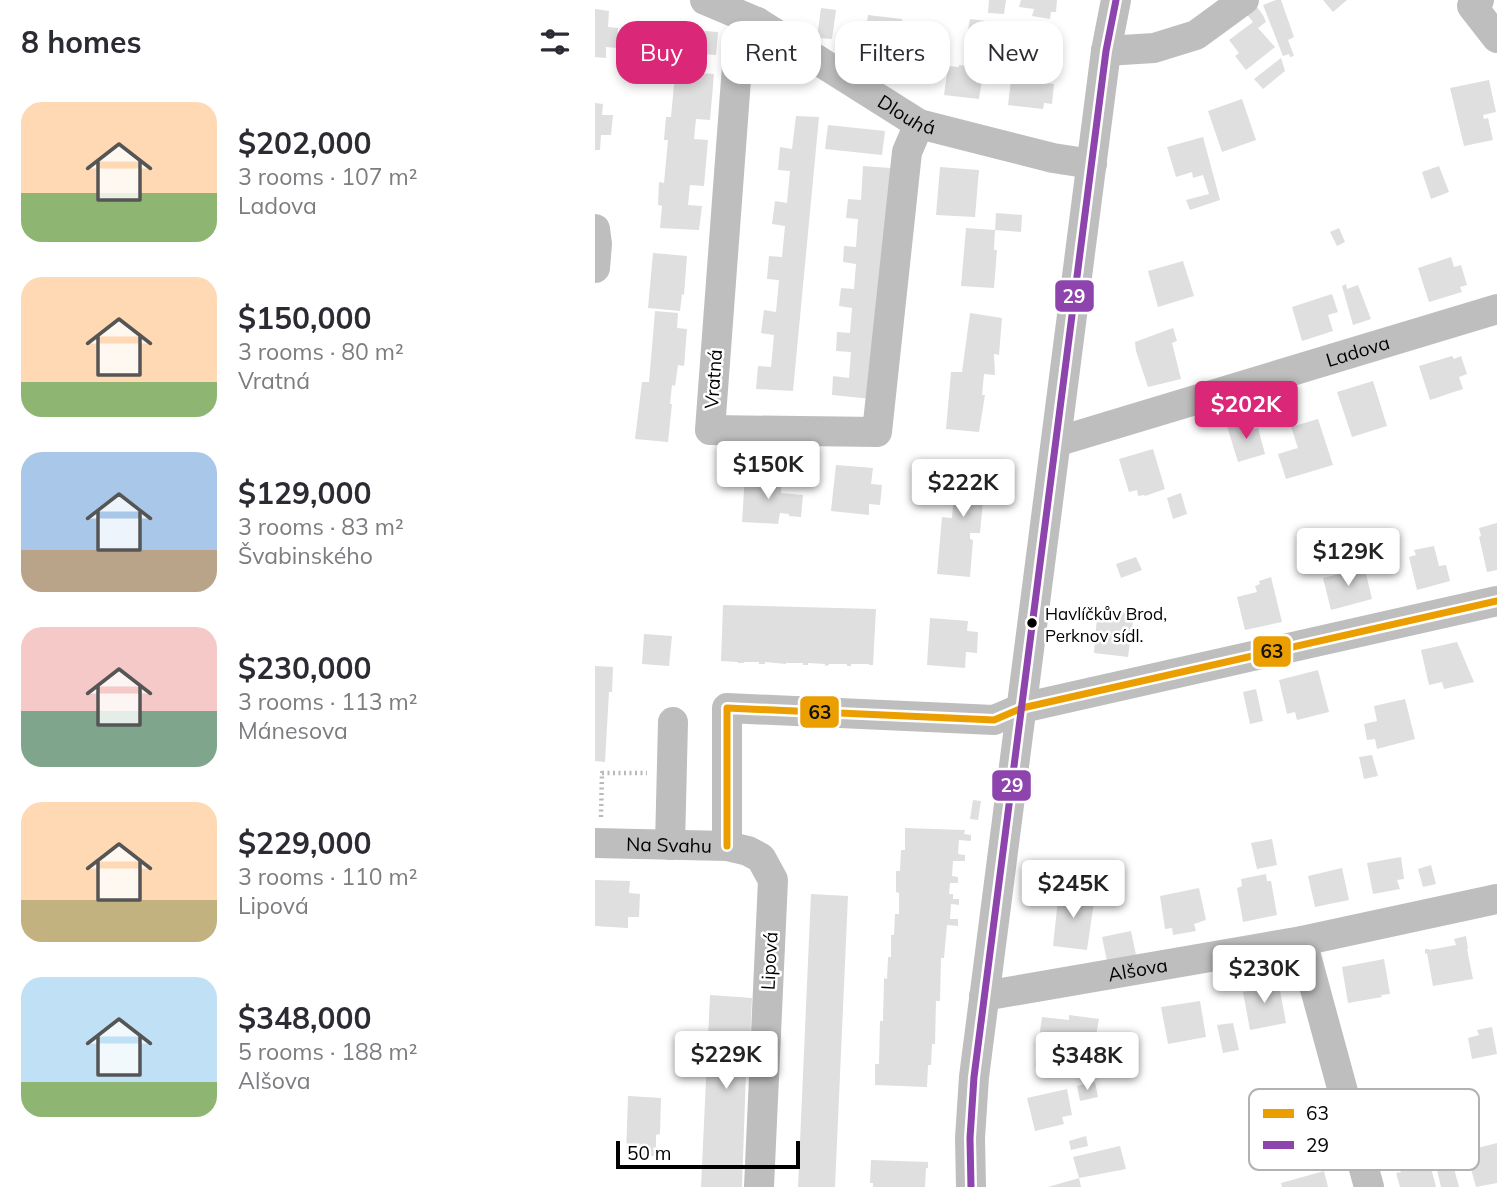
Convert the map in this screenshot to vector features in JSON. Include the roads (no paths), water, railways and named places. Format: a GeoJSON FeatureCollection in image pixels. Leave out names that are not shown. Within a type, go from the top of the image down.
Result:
{"type":"FeatureCollection","features":[{"type":"Feature","properties":{"kind":"street","name":"Dlouhá"},"geometry":{"type":"LineString","coordinates":[[705,0],[755,21]]}},
{"type":"Feature","properties":{"kind":"street"},"geometry":{"type":"LineString","coordinates":[[971,1187],[974,1077],[1106,51],[1116,0]]}},
{"type":"Feature","properties":{"kind":"street"},"geometry":{"type":"LineString","coordinates":[[1106,51],[1154,48],[1196,35],[1244,0]]}},
{"type":"Feature","properties":{"kind":"street"},"geometry":{"type":"LineString","coordinates":[[1479,0],[1472,6],[1497,38]]}},
{"type":"Feature","properties":{"kind":"street","name":"Dlouhá"},"geometry":{"type":"LineString","coordinates":[[821,62],[919,124],[1053,158],[1092,164]]}},
{"type":"Feature","properties":{"kind":"street","name":"Vratná"},"geometry":{"type":"LineString","coordinates":[[736,84],[710,429],[877,432],[907,152],[919,124]]}},
{"type":"Feature","properties":{"kind":"street"},"geometry":{"type":"LineString","coordinates":[[595,229],[595,268]]}},
{"type":"Feature","properties":{"kind":"street","name":"Ladova"},"geometry":{"type":"LineString","coordinates":[[1056,442],[1497,309]]}},
{"type":"Feature","properties":{"kind":"street"},"geometry":{"type":"LineString","coordinates":[[1022,708],[1497,601]]}},
{"type":"Feature","properties":{"kind":"street","name":"Na Svahu"},"geometry":{"type":"LineString","coordinates":[[598,843],[727,846],[727,708],[994,720],[1022,708]]}},
{"type":"Feature","properties":{"kind":"street"},"geometry":{"type":"LineString","coordinates":[[670,845],[673,722]]}},
{"type":"Feature","properties":{"kind":"street","name":"Lipová"},"geometry":{"type":"LineString","coordinates":[[727,846],[748,851],[761,858],[773,880],[759,1187]]}},
{"type":"Feature","properties":{"kind":"street","name":"Alšova"},"geometry":{"type":"LineString","coordinates":[[985,996],[1302,941],[1497,899]]}},
{"type":"Feature","properties":{"kind":"street"},"geometry":{"type":"LineString","coordinates":[[1302,941],[1342,1089]]}},
{"type":"Feature","properties":{"kind":"street"},"geometry":{"type":"LineString","coordinates":[[1364,1170],[1369,1187]]}},
{"type":"Feature","properties":{"kind":"place","name":"Havlíčkův Brod, Perknov sídl."},"geometry":{"type":"Point","coordinates":[1032,623]}}]}
